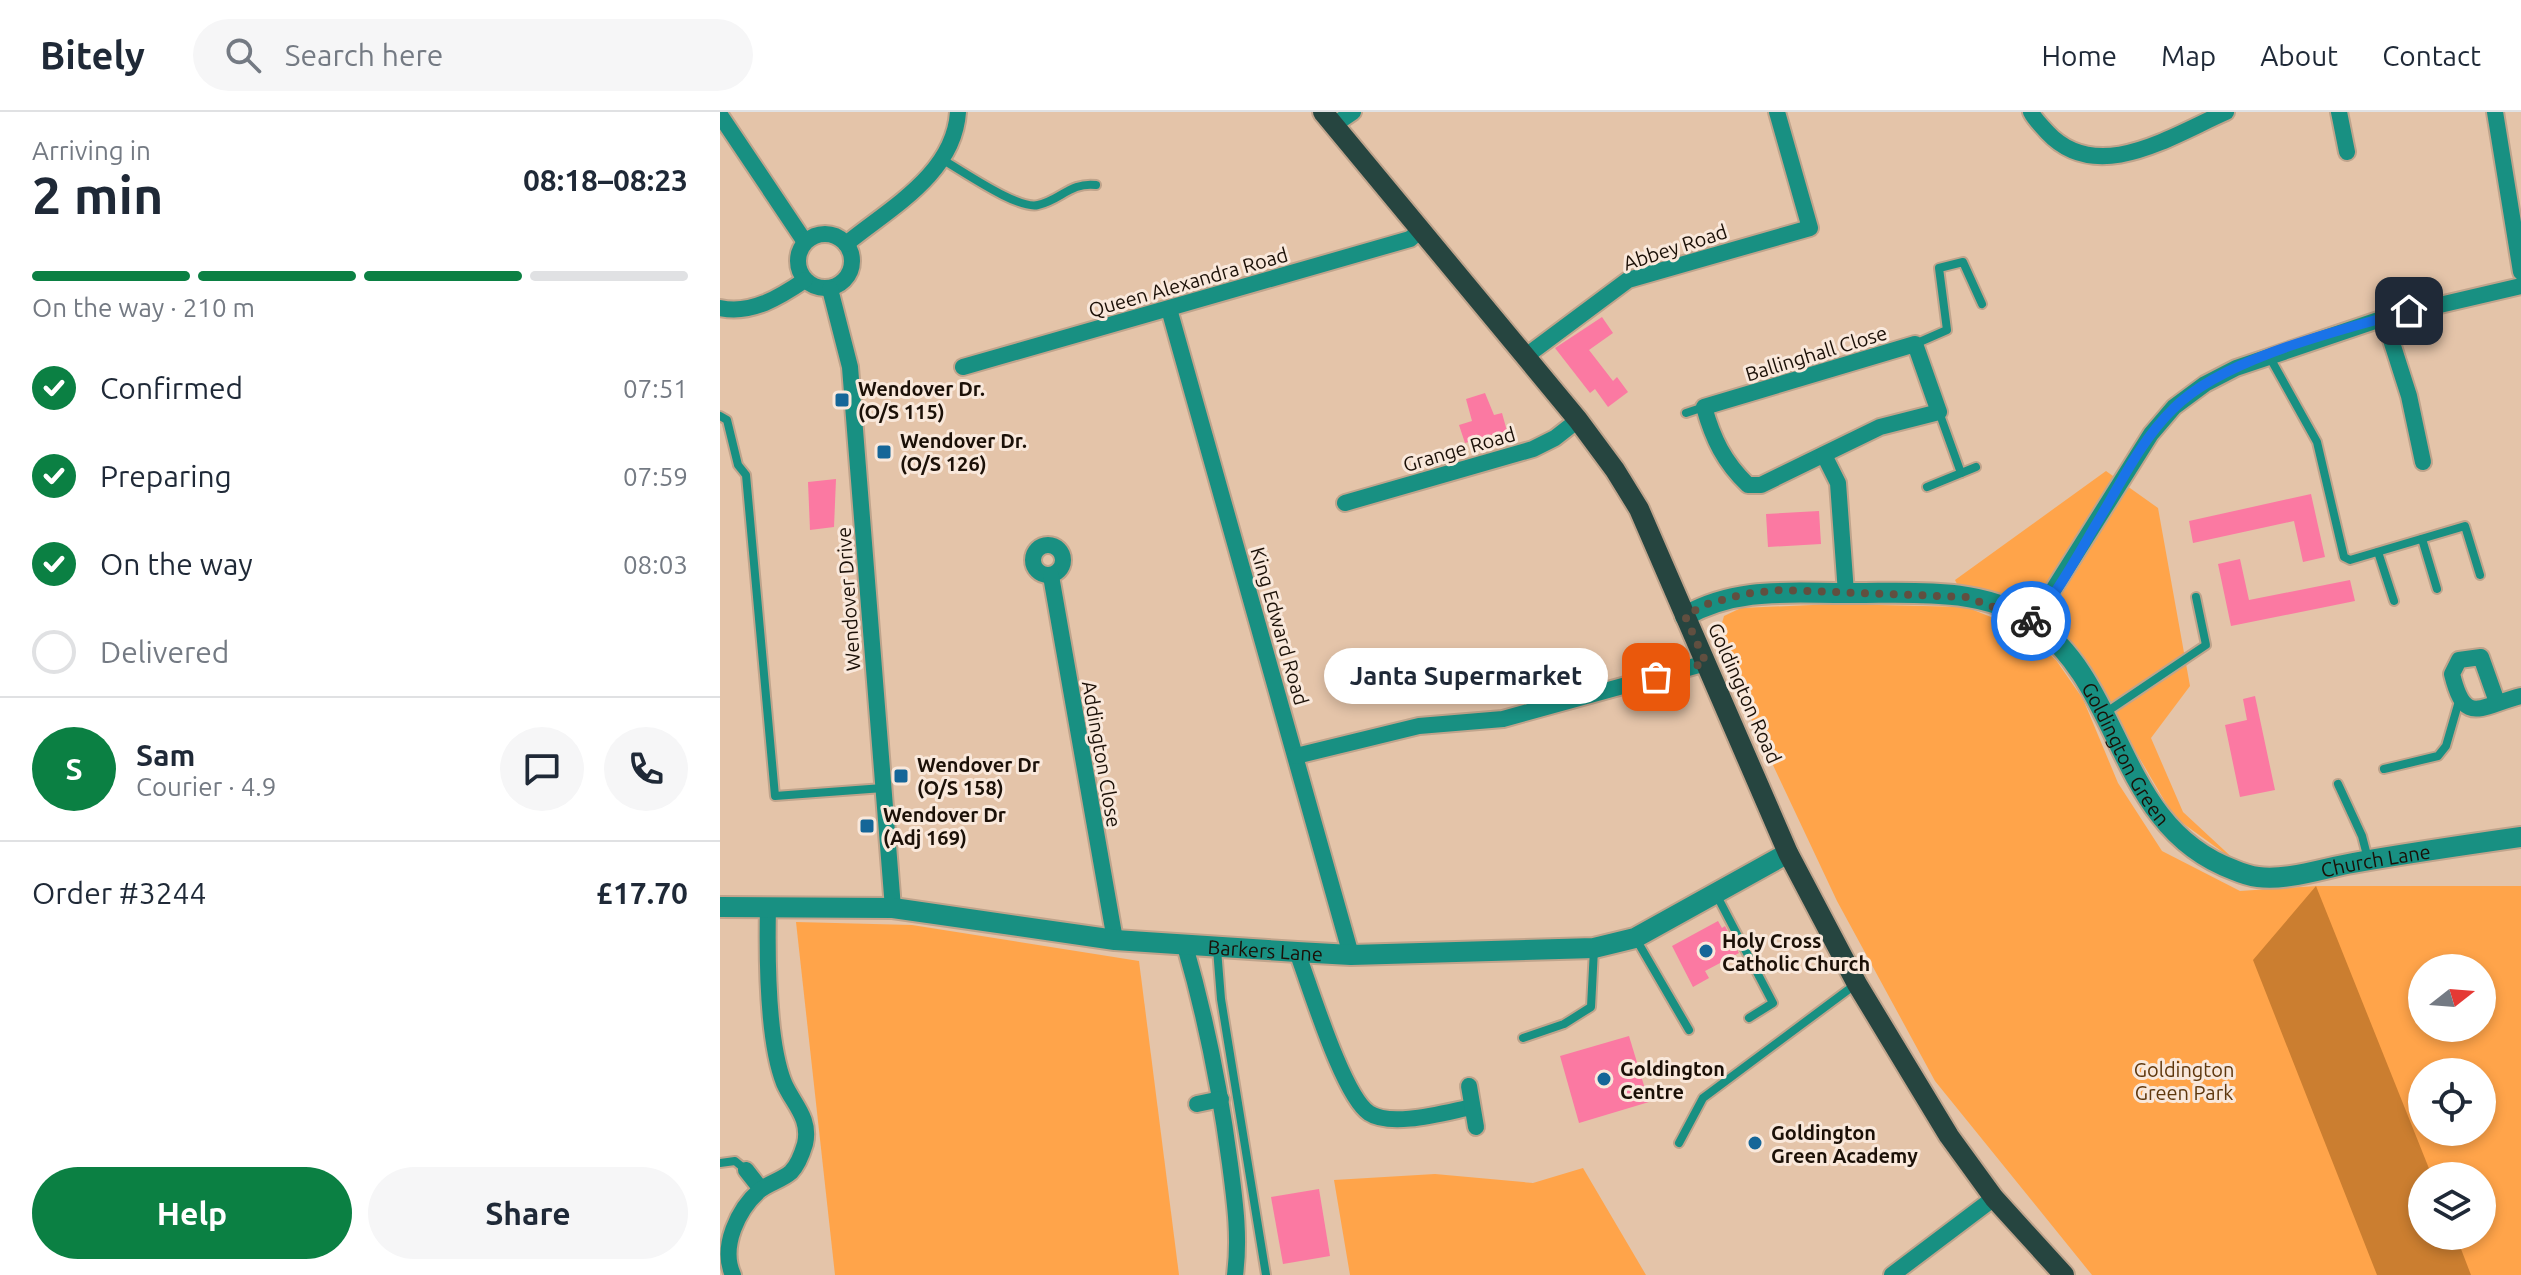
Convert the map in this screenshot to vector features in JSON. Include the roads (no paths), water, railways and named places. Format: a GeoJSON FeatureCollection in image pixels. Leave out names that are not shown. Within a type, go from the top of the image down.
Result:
{"type":"FeatureCollection","features":[{"type":"Feature","properties":{"kind":"main road","name":"Goldington Road"},"geometry":{"type":"LineString","coordinates":[[1329,118],[1526,356],[1615,470],[1639,509],[1788,853],[1857,984],[1910,1076],[1994,1198],[2060,1273]]}},
{"type":"Feature","properties":{"kind":"street"},"geometry":{"type":"LineString","coordinates":[[846,244],[928,177],[943,160],[954,134],[958,112]]}},
{"type":"Feature","properties":{"kind":"street"},"geometry":{"type":"LineString","coordinates":[[1329,118],[1353,112]]}},
{"type":"Feature","properties":{"kind":"street","name":"Abbey Road"},"geometry":{"type":"LineString","coordinates":[[1526,356],[1628,280],[1810,228],[1777,112]]}},
{"type":"Feature","properties":{"kind":"street"},"geometry":{"type":"LineString","coordinates":[[2031,112],[2059,145],[2097,159],[2130,153],[2226,112]]}},
{"type":"Feature","properties":{"kind":"street"},"geometry":{"type":"LineString","coordinates":[[2339,112],[2347,152]]}},
{"type":"Feature","properties":{"kind":"street"},"geometry":{"type":"LineString","coordinates":[[2495,112],[2516,205],[2521,272]]}},
{"type":"Feature","properties":{"kind":"street"},"geometry":{"type":"LineString","coordinates":[[720,115],[805,242]]}},
{"type":"Feature","properties":{"kind":"street","name":"Queen Alexandra Road"},"geometry":{"type":"LineString","coordinates":[[963,367],[1410,239],[1422,229]]}},
{"type":"Feature","properties":{"kind":"street"},"geometry":{"type":"LineString","coordinates":[[817,235],[834,235],[846,244],[853,261],[846,280],[830,289],[815,287],[805,280],[798,268],[799,253],[805,242],[817,235]]}},
{"type":"Feature","properties":{"kind":"street"},"geometry":{"type":"LineString","coordinates":[[720,308],[731,311],[776,300],[805,280]]}},
{"type":"Feature","properties":{"kind":"street"},"geometry":{"type":"LineString","coordinates":[[2033,622],[2151,434],[2174,407],[2205,384],[2236,368],[2384,318],[2521,286]]}},
{"type":"Feature","properties":{"kind":"street","name":"Wendover Drive"},"geometry":{"type":"LineString","coordinates":[[830,289],[850,367],[893,908]]}},
{"type":"Feature","properties":{"kind":"street","name":"King Edward Road"},"geometry":{"type":"LineString","coordinates":[[1169,309],[1351,955]]}},
{"type":"Feature","properties":{"kind":"street"},"geometry":{"type":"LineString","coordinates":[[2384,318],[2409,396],[2423,462]]}},
{"type":"Feature","properties":{"kind":"street","name":"Ballinghall Close"},"geometry":{"type":"LineString","coordinates":[[1704,407],[1915,344],[1939,412]]}},
{"type":"Feature","properties":{"kind":"street"},"geometry":{"type":"LineString","coordinates":[[1704,407],[1713,437],[1727,465],[1748,485],[1761,485],[1880,427],[1939,412]]}},
{"type":"Feature","properties":{"kind":"street","name":"Grange Road"},"geometry":{"type":"LineString","coordinates":[[1345,503],[1533,449],[1555,438],[1578,420]]}},
{"type":"Feature","properties":{"kind":"street"},"geometry":{"type":"LineString","coordinates":[[1824,455],[1838,483],[1846,593]]}},
{"type":"Feature","properties":{"kind":"street","name":"Addington Close"},"geometry":{"type":"LineString","coordinates":[[1051,576],[1115,940]]}},
{"type":"Feature","properties":{"kind":"street","name":"Goldington Green"},"geometry":{"type":"LineString","coordinates":[[1685,616],[1707,604],[1744,594],[1781,590],[1966,597],[2033,622],[2062,649],[2102,715],[2143,794],[2170,829],[2201,855],[2233,870]]}},
{"type":"Feature","properties":{"kind":"street"},"geometry":{"type":"LineString","coordinates":[[2497,702],[2481,657],[2459,660],[2453,667],[2459,701],[2473,709],[2521,696]]}},
{"type":"Feature","properties":{"kind":"street"},"geometry":{"type":"LineString","coordinates":[[1296,756],[1419,726],[1503,719],[1706,663]]}},
{"type":"Feature","properties":{"kind":"street","name":"Church Lane"},"geometry":{"type":"LineString","coordinates":[[2233,870],[2257,877],[2274,877],[2521,837]]}},
{"type":"Feature","properties":{"kind":"street","name":"Barkers Lane"},"geometry":{"type":"LineString","coordinates":[[720,907],[893,908],[1115,940],[1351,955],[1594,948],[1635,938],[1788,853]]}},
{"type":"Feature","properties":{"kind":"street"},"geometry":{"type":"LineString","coordinates":[[733,1275],[725,1255],[726,1238],[732,1222],[761,1189],[790,1172],[806,1141],[804,1120],[784,1082],[776,1042],[767,968],[768,906]]}},
{"type":"Feature","properties":{"kind":"street"},"geometry":{"type":"LineString","coordinates":[[1185,946],[1207,1022],[1221,1099],[1240,1241],[1235,1275]]}},
{"type":"Feature","properties":{"kind":"street"},"geometry":{"type":"LineString","coordinates":[[1297,952],[1350,1091],[1370,1114],[1400,1120],[1472,1107]]}},
{"type":"Feature","properties":{"kind":"street"},"geometry":{"type":"LineString","coordinates":[[1469,1086],[1476,1127]]}},
{"type":"Feature","properties":{"kind":"street"},"geometry":{"type":"LineString","coordinates":[[1197,1104],[1221,1099]]}},
{"type":"Feature","properties":{"kind":"street"},"geometry":{"type":"LineString","coordinates":[[746,1170],[761,1189]]}},
{"type":"Feature","properties":{"kind":"street"},"geometry":{"type":"LineString","coordinates":[[1892,1275],[1994,1198]]}},
{"type":"Feature","properties":{"kind":"lane"},"geometry":{"type":"LineString","coordinates":[[943,160],[1024,205],[1046,203],[1077,185],[1096,185]]}},
{"type":"Feature","properties":{"kind":"lane"},"geometry":{"type":"LineString","coordinates":[[1915,344],[1947,330],[1939,268],[1963,262],[1982,304]]}},
{"type":"Feature","properties":{"kind":"lane"},"geometry":{"type":"LineString","coordinates":[[2269,356],[2317,442],[2344,557],[2350,560],[2465,526],[2480,575]]}},
{"type":"Feature","properties":{"kind":"lane","name":"Ballinghall Close"},"geometry":{"type":"LineString","coordinates":[[1686,413],[1704,407]]}},
{"type":"Feature","properties":{"kind":"lane","name":"Ballinghall Close"},"geometry":{"type":"LineString","coordinates":[[1939,412],[1961,473]]}},
{"type":"Feature","properties":{"kind":"lane"},"geometry":{"type":"LineString","coordinates":[[720,416],[727,420],[738,465],[746,475],[775,796],[883,788]]}},
{"type":"Feature","properties":{"kind":"lane"},"geometry":{"type":"LineString","coordinates":[[1927,487],[1976,467]]}},
{"type":"Feature","properties":{"kind":"lane"},"geometry":{"type":"LineString","coordinates":[[2422,539],[2437,589]]}},
{"type":"Feature","properties":{"kind":"lane"},"geometry":{"type":"LineString","coordinates":[[2378,552],[2394,601]]}},
{"type":"Feature","properties":{"kind":"lane"},"geometry":{"type":"LineString","coordinates":[[2102,715],[2206,645],[2196,597]]}},
{"type":"Feature","properties":{"kind":"lane"},"geometry":{"type":"LineString","coordinates":[[2384,769],[2438,756],[2446,746],[2459,701]]}},
{"type":"Feature","properties":{"kind":"lane"},"geometry":{"type":"LineString","coordinates":[[2338,784],[2362,836],[2369,860]]}},
{"type":"Feature","properties":{"kind":"lane"},"geometry":{"type":"LineString","coordinates":[[1715,893],[1773,1003],[1749,1018]]}},
{"type":"Feature","properties":{"kind":"lane"},"geometry":{"type":"LineString","coordinates":[[1635,938],[1689,1030]]}},
{"type":"Feature","properties":{"kind":"lane"},"geometry":{"type":"LineString","coordinates":[[1217,948],[1221,999],[1266,1275]]}},
{"type":"Feature","properties":{"kind":"lane"},"geometry":{"type":"LineString","coordinates":[[1523,1038],[1564,1024],[1591,1007],[1594,948]]}},
{"type":"Feature","properties":{"kind":"lane"},"geometry":{"type":"LineString","coordinates":[[1679,1143],[1703,1098],[1857,984]]}},
{"type":"Feature","properties":{"kind":"lane"},"geometry":{"type":"LineString","coordinates":[[720,1163],[735,1161],[746,1170]]}},
{"type":"Feature","properties":{"kind":"place","name":"Wendover Dr. (O/S 115)"},"geometry":{"type":"Point","coordinates":[842,400]}},
{"type":"Feature","properties":{"kind":"place","name":"Wendover Dr. (O/S 126)"},"geometry":{"type":"Point","coordinates":[884,452]}},
{"type":"Feature","properties":{"kind":"place","name":"Janta Supermarket"},"geometry":{"type":"Point","coordinates":[1656,677]}},
{"type":"Feature","properties":{"kind":"place","name":"Wendover Dr (O/S 158)"},"geometry":{"type":"Point","coordinates":[901,776]}},
{"type":"Feature","properties":{"kind":"place","name":"Wendover Dr (Adj 169)"},"geometry":{"type":"Point","coordinates":[867,826]}},
{"type":"Feature","properties":{"kind":"place","name":"Holy Cross Catholic Church"},"geometry":{"type":"Point","coordinates":[1706,951]}},
{"type":"Feature","properties":{"kind":"place","name":"Goldington Centre"},"geometry":{"type":"Point","coordinates":[1604,1079]}},
{"type":"Feature","properties":{"kind":"place","name":"Goldington Green Academy"},"geometry":{"type":"Point","coordinates":[1755,1143]}},
{"type":"Feature","properties":{"kind":"park label","name":"Goldington Green Park"},"geometry":{"type":"Point","coordinates":[2184,1080]}}]}
